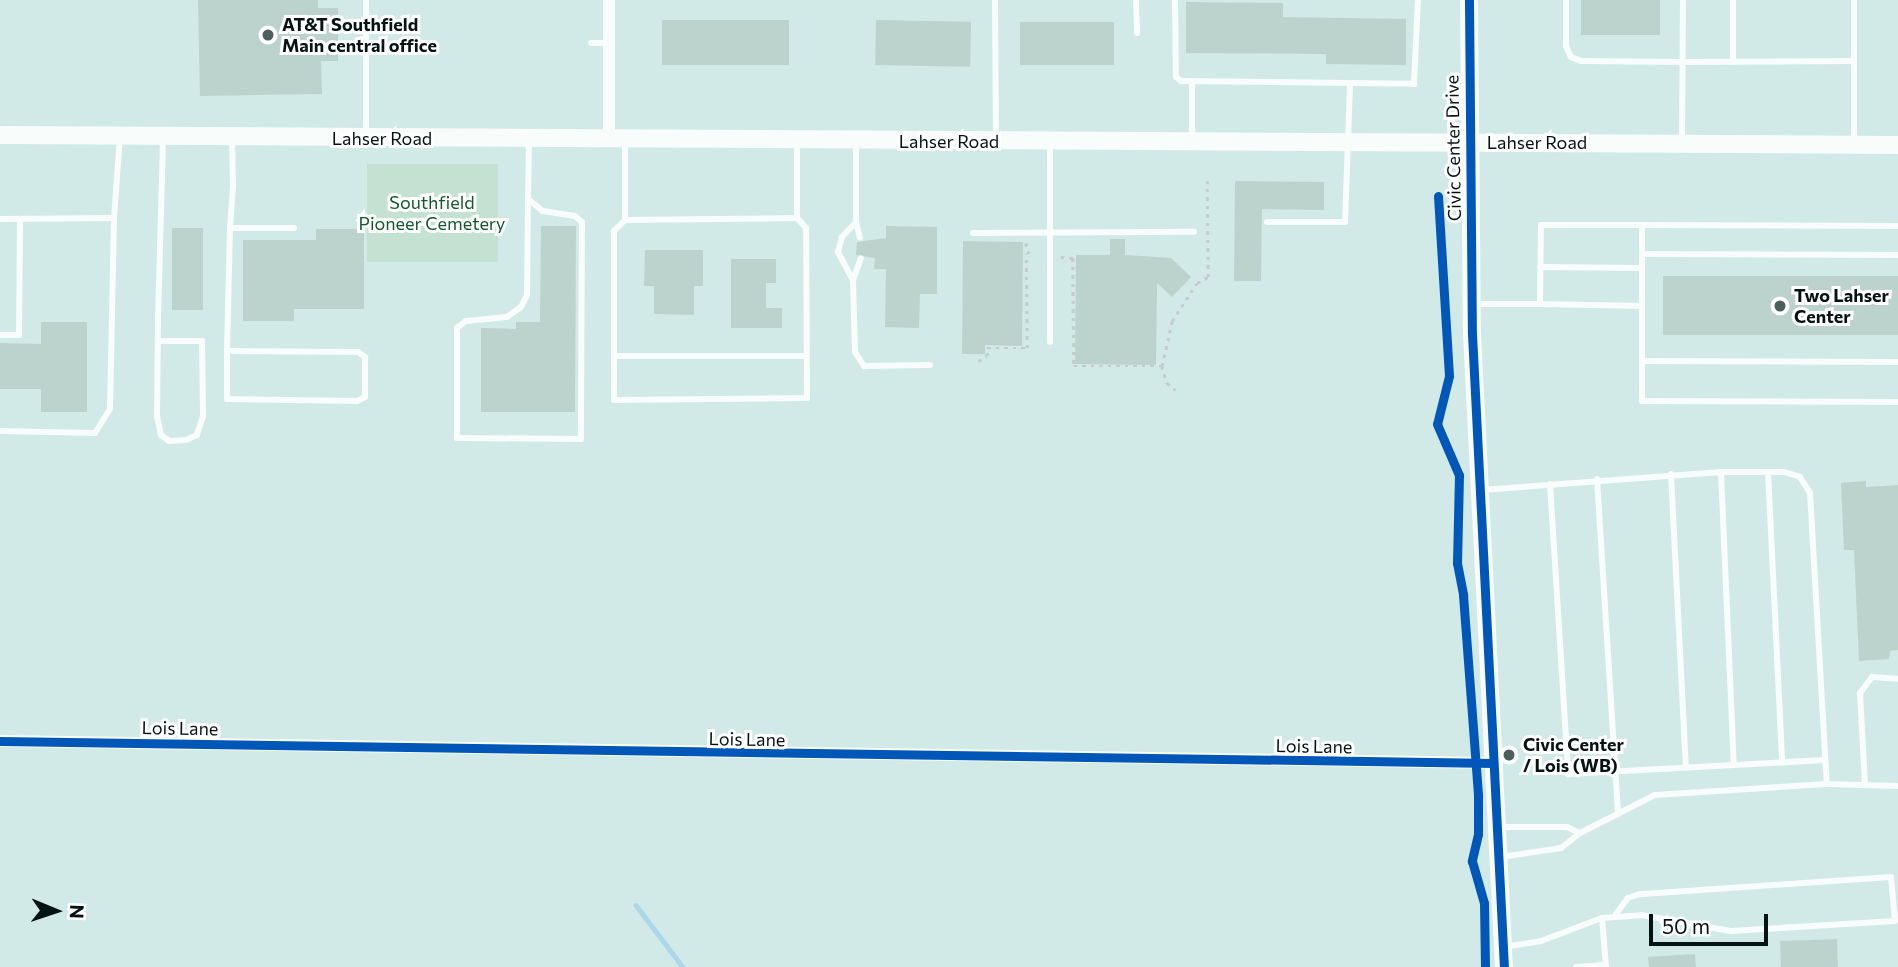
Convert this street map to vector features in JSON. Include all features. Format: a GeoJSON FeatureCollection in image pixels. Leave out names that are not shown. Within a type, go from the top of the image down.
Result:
{"type":"FeatureCollection","features":[{"type":"Feature","properties":{"kind":"main road","name":"Civic Center Drive"},"geometry":{"type":"LineString","coordinates":[[1469,0],[1467,142],[1471,304],[1504,967]]}},
{"type":"Feature","properties":{"kind":"main road","name":"Lahser Road"},"geometry":{"type":"LineString","coordinates":[[0,135],[163,138],[1898,145]]}},
{"type":"Feature","properties":{"kind":"street"},"geometry":{"type":"LineString","coordinates":[[609,0],[609,43],[617,139]]}},
{"type":"Feature","properties":{"kind":"street","name":"Lois Lane"},"geometry":{"type":"LineString","coordinates":[[0,741],[1493,763]]}},
{"type":"Feature","properties":{"kind":"lane"},"geometry":{"type":"LineString","coordinates":[[366,0],[366,138]]}},
{"type":"Feature","properties":{"kind":"lane"},"geometry":{"type":"LineString","coordinates":[[995,0],[996,141]]}},
{"type":"Feature","properties":{"kind":"lane"},"geometry":{"type":"LineString","coordinates":[[1136,0],[1137,33]]}},
{"type":"Feature","properties":{"kind":"lane"},"geometry":{"type":"LineString","coordinates":[[1175,0],[1176,77],[1192,81],[1414,84],[1418,0]]}},
{"type":"Feature","properties":{"kind":"lane"},"geometry":{"type":"LineString","coordinates":[[1566,0],[1566,46],[1571,57],[1581,61],[1854,61]]}},
{"type":"Feature","properties":{"kind":"lane"},"geometry":{"type":"LineString","coordinates":[[1682,145],[1683,0]]}},
{"type":"Feature","properties":{"kind":"lane"},"geometry":{"type":"LineString","coordinates":[[1733,0],[1733,62]]}},
{"type":"Feature","properties":{"kind":"lane"},"geometry":{"type":"LineString","coordinates":[[1854,0],[1854,146]]}},
{"type":"Feature","properties":{"kind":"lane"},"geometry":{"type":"LineString","coordinates":[[591,43],[609,43]]}},
{"type":"Feature","properties":{"kind":"lane"},"geometry":{"type":"LineString","coordinates":[[1192,81],[1192,141]]}},
{"type":"Feature","properties":{"kind":"lane"},"geometry":{"type":"LineString","coordinates":[[1267,222],[1345,222],[1351,141],[1350,83]]}},
{"type":"Feature","properties":{"kind":"lane"},"geometry":{"type":"LineString","coordinates":[[0,431],[94,433],[110,409],[114,218],[120,137]]}},
{"type":"Feature","properties":{"kind":"lane"},"geometry":{"type":"LineString","coordinates":[[158,341],[202,341],[203,416],[197,435],[186,440],[169,441],[161,435],[158,341],[163,138]]}},
{"type":"Feature","properties":{"kind":"lane"},"geometry":{"type":"LineString","coordinates":[[227,351],[358,352],[365,357],[365,397],[357,401],[227,399],[227,351],[232,138]]}},
{"type":"Feature","properties":{"kind":"lane"},"geometry":{"type":"LineString","coordinates":[[527,199],[543,211],[575,216],[582,222],[582,439],[457,438],[457,328],[466,321],[507,317],[525,302],[527,199],[529,138]]}},
{"type":"Feature","properties":{"kind":"lane"},"geometry":{"type":"LineString","coordinates":[[617,139],[625,220]]}},
{"type":"Feature","properties":{"kind":"lane"},"geometry":{"type":"LineString","coordinates":[[797,140],[797,218],[806,228],[807,398],[614,400],[614,231],[625,220],[797,218]]}},
{"type":"Feature","properties":{"kind":"lane"},"geometry":{"type":"LineString","coordinates":[[856,140],[856,222],[860,238]]}},
{"type":"Feature","properties":{"kind":"lane"},"geometry":{"type":"LineString","coordinates":[[1050,141],[1050,342]]}},
{"type":"Feature","properties":{"kind":"lane"},"geometry":{"type":"LineString","coordinates":[[0,219],[114,218]]}},
{"type":"Feature","properties":{"kind":"lane"},"geometry":{"type":"LineString","coordinates":[[0,335],[19,335],[20,219]]}},
{"type":"Feature","properties":{"kind":"lane"},"geometry":{"type":"LineString","coordinates":[[853,280],[838,252],[842,237],[856,222]]}},
{"type":"Feature","properties":{"kind":"lane"},"geometry":{"type":"LineString","coordinates":[[1540,304],[1541,225],[1898,226]]}},
{"type":"Feature","properties":{"kind":"lane"},"geometry":{"type":"LineString","coordinates":[[1642,225],[1642,401],[1898,402]]}},
{"type":"Feature","properties":{"kind":"lane"},"geometry":{"type":"LineString","coordinates":[[230,228],[294,228]]}},
{"type":"Feature","properties":{"kind":"lane"},"geometry":{"type":"LineString","coordinates":[[973,233],[1194,232]]}},
{"type":"Feature","properties":{"kind":"lane"},"geometry":{"type":"LineString","coordinates":[[1642,254],[1898,255]]}},
{"type":"Feature","properties":{"kind":"lane"},"geometry":{"type":"LineString","coordinates":[[861,258],[853,280],[855,352],[864,366],[930,365]]}},
{"type":"Feature","properties":{"kind":"lane"},"geometry":{"type":"LineString","coordinates":[[1540,267],[1642,268]]}},
{"type":"Feature","properties":{"kind":"lane"},"geometry":{"type":"LineString","coordinates":[[1471,304],[1642,306]]}},
{"type":"Feature","properties":{"kind":"lane"},"geometry":{"type":"LineString","coordinates":[[614,356],[806,356]]}},
{"type":"Feature","properties":{"kind":"lane"},"geometry":{"type":"LineString","coordinates":[[1642,362],[1898,362]]}},
{"type":"Feature","properties":{"kind":"lane"},"geometry":{"type":"LineString","coordinates":[[1721,472],[1734,765]]}},
{"type":"Feature","properties":{"kind":"lane"},"geometry":{"type":"LineString","coordinates":[[1480,490],[1671,474],[1768,472],[1800,477],[1810,493],[1827,785]]}},
{"type":"Feature","properties":{"kind":"lane"},"geometry":{"type":"LineString","coordinates":[[1768,472],[1782,762]]}},
{"type":"Feature","properties":{"kind":"lane"},"geometry":{"type":"LineString","coordinates":[[1671,474],[1686,768]]}},
{"type":"Feature","properties":{"kind":"lane"},"geometry":{"type":"LineString","coordinates":[[1597,479],[1613,772],[1618,814]]}},
{"type":"Feature","properties":{"kind":"lane"},"geometry":{"type":"LineString","coordinates":[[1550,484],[1568,775],[1825,760]]}},
{"type":"Feature","properties":{"kind":"lane"},"geometry":{"type":"LineString","coordinates":[[1865,785],[1860,693],[1872,677],[1898,679]]}},
{"type":"Feature","properties":{"kind":"lane"},"geometry":{"type":"LineString","coordinates":[[1499,858],[1548,853],[1580,833],[1655,795],[1827,785],[1898,786]]}},
{"type":"Feature","properties":{"kind":"lane"},"geometry":{"type":"LineString","coordinates":[[1497,827],[1567,827],[1580,833]]}},
{"type":"Feature","properties":{"kind":"lane"},"geometry":{"type":"LineString","coordinates":[[1503,947],[1541,942],[1616,914],[1731,931],[1895,921],[1891,877],[1665,890],[1628,898],[1616,914]]}},
{"type":"Feature","properties":{"kind":"lane"},"geometry":{"type":"LineString","coordinates":[[1576,967],[1606,966],[1602,918]]}},
{"type":"Feature","properties":{"kind":"path"},"geometry":{"type":"LineString","coordinates":[[1175,390],[1167,383],[1163,366],[1172,321],[1197,283],[1208,277],[1207,181]]}},
{"type":"Feature","properties":{"kind":"path"},"geometry":{"type":"LineString","coordinates":[[978,361],[987,356],[987,348],[1027,348],[1026,254]]}},
{"type":"Feature","properties":{"kind":"path"},"geometry":{"type":"LineString","coordinates":[[1059,257],[1073,258],[1074,366],[1163,366]]}},
{"type":"Feature","properties":{"kind":"green space","name":"Southfield Pioneer Cemetery"},"geometry":{"type":"Polygon","coordinates":[[[367,164],[498,164],[498,262],[367,262],[367,164]]]}},
{"type":"Feature","properties":{"kind":"building","name":"AT&T Southfield Main central office"},"geometry":{"type":"Polygon","coordinates":[[[198,0],[318,0],[318,8],[338,8],[338,61],[321,61],[322,94],[200,96],[198,0]]]}},
{"type":"Feature","properties":{"kind":"building"},"geometry":{"type":"Polygon","coordinates":[[[1581,0],[1660,0],[1660,35],[1581,35],[1581,0]]]}},
{"type":"Feature","properties":{"kind":"building"},"geometry":{"type":"Polygon","coordinates":[[[1186,2],[1283,3],[1283,17],[1406,19],[1406,65],[1326,64],[1326,54],[1186,53],[1186,2]]]}},
{"type":"Feature","properties":{"kind":"building"},"geometry":{"type":"Polygon","coordinates":[[[662,20],[789,20],[789,65],[662,65],[662,20]]]}},
{"type":"Feature","properties":{"kind":"building"},"geometry":{"type":"Polygon","coordinates":[[[876,20],[971,22],[970,67],[875,65],[876,20]]]}},
{"type":"Feature","properties":{"kind":"building"},"geometry":{"type":"Polygon","coordinates":[[[1020,22],[1114,22],[1114,65],[1020,65],[1020,22]]]}},
{"type":"Feature","properties":{"kind":"building"},"geometry":{"type":"Polygon","coordinates":[[[1235,181],[1324,182],[1324,210],[1262,209],[1261,281],[1234,281],[1235,181]]]}},
{"type":"Feature","properties":{"kind":"building"},"geometry":{"type":"Polygon","coordinates":[[[541,226],[576,226],[575,412],[481,412],[481,328],[516,329],[516,322],[540,322],[541,226]]]}},
{"type":"Feature","properties":{"kind":"building"},"geometry":{"type":"Polygon","coordinates":[[[886,226],[937,227],[937,294],[920,294],[919,328],[885,327],[886,269],[874,269],[875,258],[856,255],[857,242],[886,238],[886,226]]]}},
{"type":"Feature","properties":{"kind":"building"},"geometry":{"type":"Polygon","coordinates":[[[172,228],[203,228],[203,310],[172,310],[172,228]]]}},
{"type":"Feature","properties":{"kind":"building"},"geometry":{"type":"Polygon","coordinates":[[[316,229],[364,229],[364,309],[294,309],[294,321],[243,321],[243,240],[316,240],[316,229]]]}},
{"type":"Feature","properties":{"kind":"building"},"geometry":{"type":"Polygon","coordinates":[[[1110,239],[1125,239],[1125,255],[1171,258],[1191,277],[1172,297],[1157,283],[1156,365],[1075,364],[1076,255],[1110,255],[1110,239]]]}},
{"type":"Feature","properties":{"kind":"building"},"geometry":{"type":"Polygon","coordinates":[[[963,241],[1023,242],[1022,346],[985,345],[985,354],[962,354],[963,241]]]}},
{"type":"Feature","properties":{"kind":"building"},"geometry":{"type":"Polygon","coordinates":[[[645,250],[703,250],[703,286],[694,286],[694,315],[654,314],[654,286],[644,286],[645,250]]]}},
{"type":"Feature","properties":{"kind":"building"},"geometry":{"type":"Polygon","coordinates":[[[731,259],[776,259],[776,283],[766,283],[766,308],[782,308],[782,328],[731,328],[731,259]]]}},
{"type":"Feature","properties":{"kind":"building","name":"Two Lahser Center"},"geometry":{"type":"Polygon","coordinates":[[[1663,276],[1898,276],[1898,335],[1663,335],[1663,276]]]}},
{"type":"Feature","properties":{"kind":"building"},"geometry":{"type":"Polygon","coordinates":[[[41,322],[87,322],[87,412],[41,412],[41,389],[0,389],[0,343],[41,344],[41,322]]]}},
{"type":"Feature","properties":{"kind":"building"},"geometry":{"type":"Polygon","coordinates":[[[1866,481],[1866,487],[1898,485],[1898,650],[1890,651],[1889,659],[1859,661],[1854,550],[1844,550],[1841,483],[1866,481]]]}},
{"type":"Feature","properties":{"kind":"building"},"geometry":{"type":"Polygon","coordinates":[[[1837,939],[1838,967],[1781,967],[1780,941],[1837,939]]]}},
{"type":"Feature","properties":{"kind":"building"},"geometry":{"type":"Polygon","coordinates":[[[1695,954],[1696,967],[1649,967],[1648,957],[1695,954]]]}},
{"type":"Feature","properties":{"kind":"waterway"},"geometry":{"type":"LineString","coordinates":[[636,905],[683,967]]}},
{"type":"Feature","properties":{"kind":"cycle path"},"geometry":{"type":"LineString","coordinates":[[1469,0],[1472,334],[1504,967]]}},
{"type":"Feature","properties":{"kind":"cycle path"},"geometry":{"type":"LineString","coordinates":[[1438,196],[1449,376],[1437,424],[1459,475],[1457,563],[1463,595],[1478,796],[1478,834],[1472,861],[1484,903],[1485,967]]}},
{"type":"Feature","properties":{"kind":"cycle path"},"geometry":{"type":"LineString","coordinates":[[0,741],[1493,763]]}},
{"type":"Feature","properties":{"kind":"place","name":"AT&T Southfield Main central office"},"geometry":{"type":"Point","coordinates":[268,35]}},
{"type":"Feature","properties":{"kind":"place","name":"Two Lahser Center"},"geometry":{"type":"Point","coordinates":[1780,306]}},
{"type":"Feature","properties":{"kind":"place","name":"Civic Center / Lois (WB)"},"geometry":{"type":"Point","coordinates":[1509,755]}}]}
